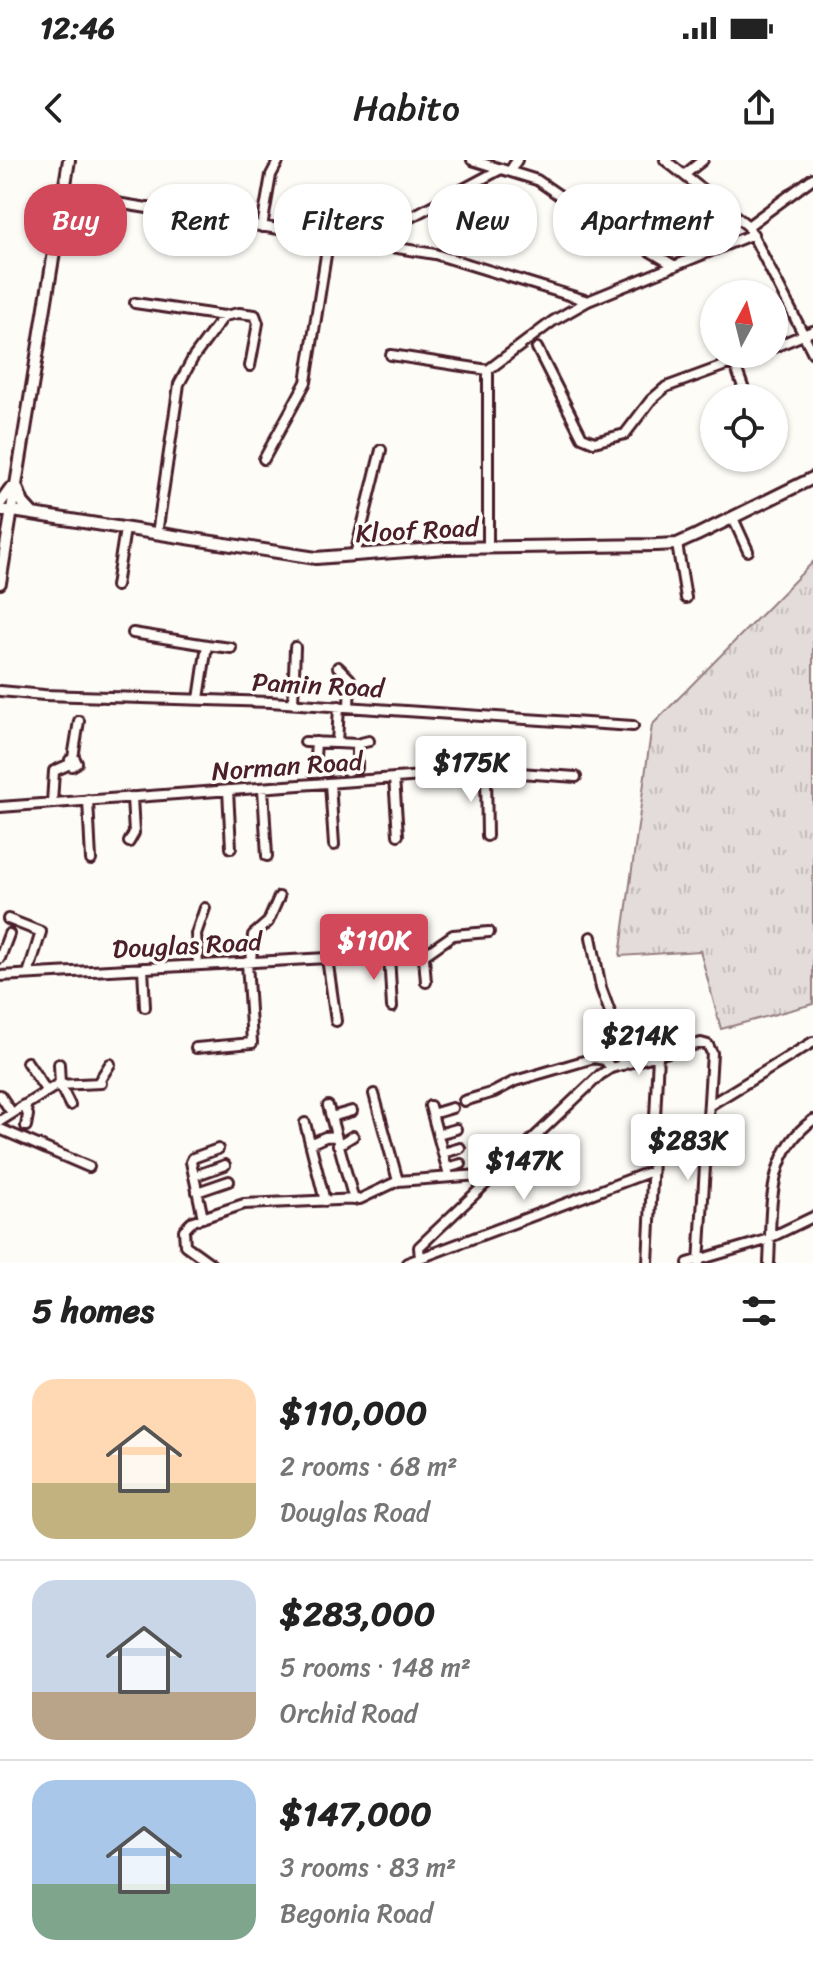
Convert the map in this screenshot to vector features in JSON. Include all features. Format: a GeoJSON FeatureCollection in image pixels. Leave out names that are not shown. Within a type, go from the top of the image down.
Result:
{"type":"FeatureCollection","features":[{"type":"Feature","properties":{"kind":"main road"},"geometry":{"type":"LineString","coordinates":[[62,184],[63,160]]}},
{"type":"Feature","properties":{"kind":"main road"},"geometry":{"type":"LineString","coordinates":[[64,184],[69,160]]}},
{"type":"Feature","properties":{"kind":"main road"},"geometry":{"type":"LineString","coordinates":[[43,305],[49,256]]}},
{"type":"Feature","properties":{"kind":"main road"},"geometry":{"type":"LineString","coordinates":[[0,583],[5,509],[13,486],[51,256]]}},
{"type":"Feature","properties":{"kind":"main road","name":"Kloof Road"},"geometry":{"type":"LineString","coordinates":[[5,509],[316,558],[446,548],[677,544],[813,478]]}},
{"type":"Feature","properties":{"kind":"main road"},"geometry":{"type":"LineString","coordinates":[[0,546],[4,530],[32,514],[13,486]]}},
{"type":"Feature","properties":{"kind":"street"},"geometry":{"type":"LineString","coordinates":[[262,227],[271,175],[279,160]]}},
{"type":"Feature","properties":{"kind":"street"},"geometry":{"type":"LineString","coordinates":[[472,160],[537,180],[582,211],[675,266]]}},
{"type":"Feature","properties":{"kind":"street"},"geometry":{"type":"LineString","coordinates":[[412,217],[506,170],[517,160]]}},
{"type":"Feature","properties":{"kind":"street"},"geometry":{"type":"LineString","coordinates":[[665,160],[750,230],[813,353]]}},
{"type":"Feature","properties":{"kind":"street"},"geometry":{"type":"LineString","coordinates":[[684,175],[703,160]]}},
{"type":"Feature","properties":{"kind":"street"},"geometry":{"type":"LineString","coordinates":[[391,355],[488,370],[553,321],[588,301],[675,266],[750,230],[813,178]]}},
{"type":"Feature","properties":{"kind":"street"},"geometry":{"type":"LineString","coordinates":[[127,205],[274,229]]}},
{"type":"Feature","properties":{"kind":"street"},"geometry":{"type":"LineString","coordinates":[[412,250],[435,254],[588,301]]}},
{"type":"Feature","properties":{"kind":"street"},"geometry":{"type":"LineString","coordinates":[[264,459],[307,377],[326,256]]}},
{"type":"Feature","properties":{"kind":"street"},"geometry":{"type":"LineString","coordinates":[[135,303],[224,316],[243,313],[257,317],[250,366]]}},
{"type":"Feature","properties":{"kind":"street"},"geometry":{"type":"LineString","coordinates":[[157,534],[179,384],[193,358],[224,316]]}},
{"type":"Feature","properties":{"kind":"street"},"geometry":{"type":"LineString","coordinates":[[537,348],[582,437],[594,442],[625,434],[651,400],[674,382],[716,368]]}},
{"type":"Feature","properties":{"kind":"street"},"geometry":{"type":"LineString","coordinates":[[488,370],[488,547]]}},
{"type":"Feature","properties":{"kind":"street"},"geometry":{"type":"LineString","coordinates":[[355,555],[381,450]]}},
{"type":"Feature","properties":{"kind":"street"},"geometry":{"type":"LineString","coordinates":[[733,518],[748,551]]}},
{"type":"Feature","properties":{"kind":"street"},"geometry":{"type":"LineString","coordinates":[[116,586],[125,529]]}},
{"type":"Feature","properties":{"kind":"street"},"geometry":{"type":"LineString","coordinates":[[677,544],[686,598]]}},
{"type":"Feature","properties":{"kind":"street"},"geometry":{"type":"LineString","coordinates":[[133,633],[231,648]]}},
{"type":"Feature","properties":{"kind":"street"},"geometry":{"type":"LineString","coordinates":[[199,699],[207,645]]}},
{"type":"Feature","properties":{"kind":"street"},"geometry":{"type":"LineString","coordinates":[[293,703],[295,647]]}},
{"type":"Feature","properties":{"kind":"street"},"geometry":{"type":"LineString","coordinates":[[337,743],[350,679],[338,667]]}},
{"type":"Feature","properties":{"kind":"street","name":"Pamin Road"},"geometry":{"type":"LineString","coordinates":[[0,691],[293,703],[633,726]]}},
{"type":"Feature","properties":{"kind":"street"},"geometry":{"type":"LineString","coordinates":[[52,803],[54,771],[72,761],[79,721]]}},
{"type":"Feature","properties":{"kind":"street"},"geometry":{"type":"LineString","coordinates":[[305,742],[357,744],[369,741]]}},
{"type":"Feature","properties":{"kind":"street"},"geometry":{"type":"LineString","coordinates":[[314,773],[316,742]]}},
{"type":"Feature","properties":{"kind":"street"},"geometry":{"type":"LineString","coordinates":[[347,771],[357,768],[357,744]]}},
{"type":"Feature","properties":{"kind":"street"},"geometry":{"type":"LineString","coordinates":[[304,773],[325,772]]}},
{"type":"Feature","properties":{"kind":"street"},"geometry":{"type":"LineString","coordinates":[[486,772],[487,836]]}},
{"type":"Feature","properties":{"kind":"street","name":"Norman Road"},"geometry":{"type":"LineString","coordinates":[[0,807],[486,772],[576,777]]}},
{"type":"Feature","properties":{"kind":"street"},"geometry":{"type":"LineString","coordinates":[[394,778],[398,835]]}},
{"type":"Feature","properties":{"kind":"street"},"geometry":{"type":"LineString","coordinates":[[330,783],[334,845]]}},
{"type":"Feature","properties":{"kind":"street"},"geometry":{"type":"LineString","coordinates":[[263,788],[267,856]]}},
{"type":"Feature","properties":{"kind":"street"},"geometry":{"type":"LineString","coordinates":[[228,790],[231,848]]}},
{"type":"Feature","properties":{"kind":"street"},"geometry":{"type":"LineString","coordinates":[[129,842],[134,833],[132,797]]}},
{"type":"Feature","properties":{"kind":"street"},"geometry":{"type":"LineString","coordinates":[[88,800],[91,860]]}},
{"type":"Feature","properties":{"kind":"street"},"geometry":{"type":"LineString","coordinates":[[196,1048],[252,1043],[249,962],[253,935],[268,922],[279,897]]}},
{"type":"Feature","properties":{"kind":"street"},"geometry":{"type":"LineString","coordinates":[[198,965],[196,934],[205,908]]}},
{"type":"Feature","properties":{"kind":"street"},"geometry":{"type":"LineString","coordinates":[[8,919],[41,932],[28,974]]}},
{"type":"Feature","properties":{"kind":"street"},"geometry":{"type":"LineString","coordinates":[[426,982],[423,956],[453,935],[489,932]]}},
{"type":"Feature","properties":{"kind":"street"},"geometry":{"type":"LineString","coordinates":[[0,958],[9,934]]}},
{"type":"Feature","properties":{"kind":"street"},"geometry":{"type":"LineString","coordinates":[[591,937],[601,988],[615,1026],[616,1043],[623,1065]]}},
{"type":"Feature","properties":{"kind":"street","name":"Douglas Road"},"geometry":{"type":"LineString","coordinates":[[0,976],[419,953],[423,956]]}},
{"type":"Feature","properties":{"kind":"street"},"geometry":{"type":"LineString","coordinates":[[389,955],[392,1007]]}},
{"type":"Feature","properties":{"kind":"street"},"geometry":{"type":"LineString","coordinates":[[327,958],[336,1021]]}},
{"type":"Feature","properties":{"kind":"street"},"geometry":{"type":"LineString","coordinates":[[143,968],[145,1007]]}},
{"type":"Feature","properties":{"kind":"street"},"geometry":{"type":"LineString","coordinates":[[710,1105],[813,1042]]}},
{"type":"Feature","properties":{"kind":"street"},"geometry":{"type":"LineString","coordinates":[[405,1263],[493,1174],[600,1075],[611,1068],[699,1043],[708,1045],[712,1053],[699,1262]]}},
{"type":"Feature","properties":{"kind":"street"},"geometry":{"type":"LineString","coordinates":[[648,1263],[658,1055]]}},
{"type":"Feature","properties":{"kind":"street"},"geometry":{"type":"LineString","coordinates":[[464,1101],[494,1092],[515,1081],[594,1058],[605,1060],[611,1068]]}},
{"type":"Feature","properties":{"kind":"street"},"geometry":{"type":"LineString","coordinates":[[27,1062],[46,1090]]}},
{"type":"Feature","properties":{"kind":"street"},"geometry":{"type":"LineString","coordinates":[[59,1064],[60,1085],[70,1105]]}},
{"type":"Feature","properties":{"kind":"street"},"geometry":{"type":"LineString","coordinates":[[0,1121],[46,1090],[60,1085],[100,1083],[110,1064]]}},
{"type":"Feature","properties":{"kind":"street"},"geometry":{"type":"LineString","coordinates":[[374,1094],[398,1181]]}},
{"type":"Feature","properties":{"kind":"street"},"geometry":{"type":"LineString","coordinates":[[0,1095],[12,1113]]}},
{"type":"Feature","properties":{"kind":"street"},"geometry":{"type":"LineString","coordinates":[[24,1105],[28,1115],[26,1126]]}},
{"type":"Feature","properties":{"kind":"street"},"geometry":{"type":"LineString","coordinates":[[328,1106],[354,1200]]}},
{"type":"Feature","properties":{"kind":"street"},"geometry":{"type":"LineString","coordinates":[[448,1172],[431,1110],[452,1108]]}},
{"type":"Feature","properties":{"kind":"street"},"geometry":{"type":"LineString","coordinates":[[331,1117],[352,1111]]}},
{"type":"Feature","properties":{"kind":"street"},"geometry":{"type":"LineString","coordinates":[[769,1263],[773,1181],[785,1149],[813,1120]]}},
{"type":"Feature","properties":{"kind":"street"},"geometry":{"type":"LineString","coordinates":[[305,1123],[325,1201]]}},
{"type":"Feature","properties":{"kind":"street"},"geometry":{"type":"LineString","coordinates":[[0,1129],[89,1167]]}},
{"type":"Feature","properties":{"kind":"street"},"geometry":{"type":"LineString","coordinates":[[438,1134],[456,1129]]}},
{"type":"Feature","properties":{"kind":"street"},"geometry":{"type":"LineString","coordinates":[[314,1142],[325,1137],[337,1140],[353,1136]]}},
{"type":"Feature","properties":{"kind":"street"},"geometry":{"type":"LineString","coordinates":[[443,1153],[460,1148]]}},
{"type":"Feature","properties":{"kind":"street"},"geometry":{"type":"LineString","coordinates":[[203,1218],[191,1162],[193,1158],[218,1149]]}},
{"type":"Feature","properties":{"kind":"street"},"geometry":{"type":"LineString","coordinates":[[448,1172],[461,1164]]}},
{"type":"Feature","properties":{"kind":"street"},"geometry":{"type":"LineString","coordinates":[[194,1176],[225,1165]]}},
{"type":"Feature","properties":{"kind":"street"},"geometry":{"type":"LineString","coordinates":[[405,1263],[652,1171]]}},
{"type":"Feature","properties":{"kind":"street"},"geometry":{"type":"LineString","coordinates":[[210,1263],[185,1245],[184,1230],[189,1224],[244,1204],[354,1200],[368,1197],[398,1181],[448,1172],[493,1174]]}},
{"type":"Feature","properties":{"kind":"street"},"geometry":{"type":"LineString","coordinates":[[197,1192],[229,1181]]}},
{"type":"Feature","properties":{"kind":"street"},"geometry":{"type":"LineString","coordinates":[[688,1263],[770,1237],[813,1217]]}},
{"type":"Feature","properties":{"kind":"street"},"geometry":{"type":"LineString","coordinates":[[419,1247],[420,1259]]}},
{"type":"Feature","properties":{"kind":"green space"},"geometry":{"type":"Polygon","coordinates":[[[813,562],[813,1004],[721,1029],[700,951],[620,956],[652,725],[813,562]]]}}]}
